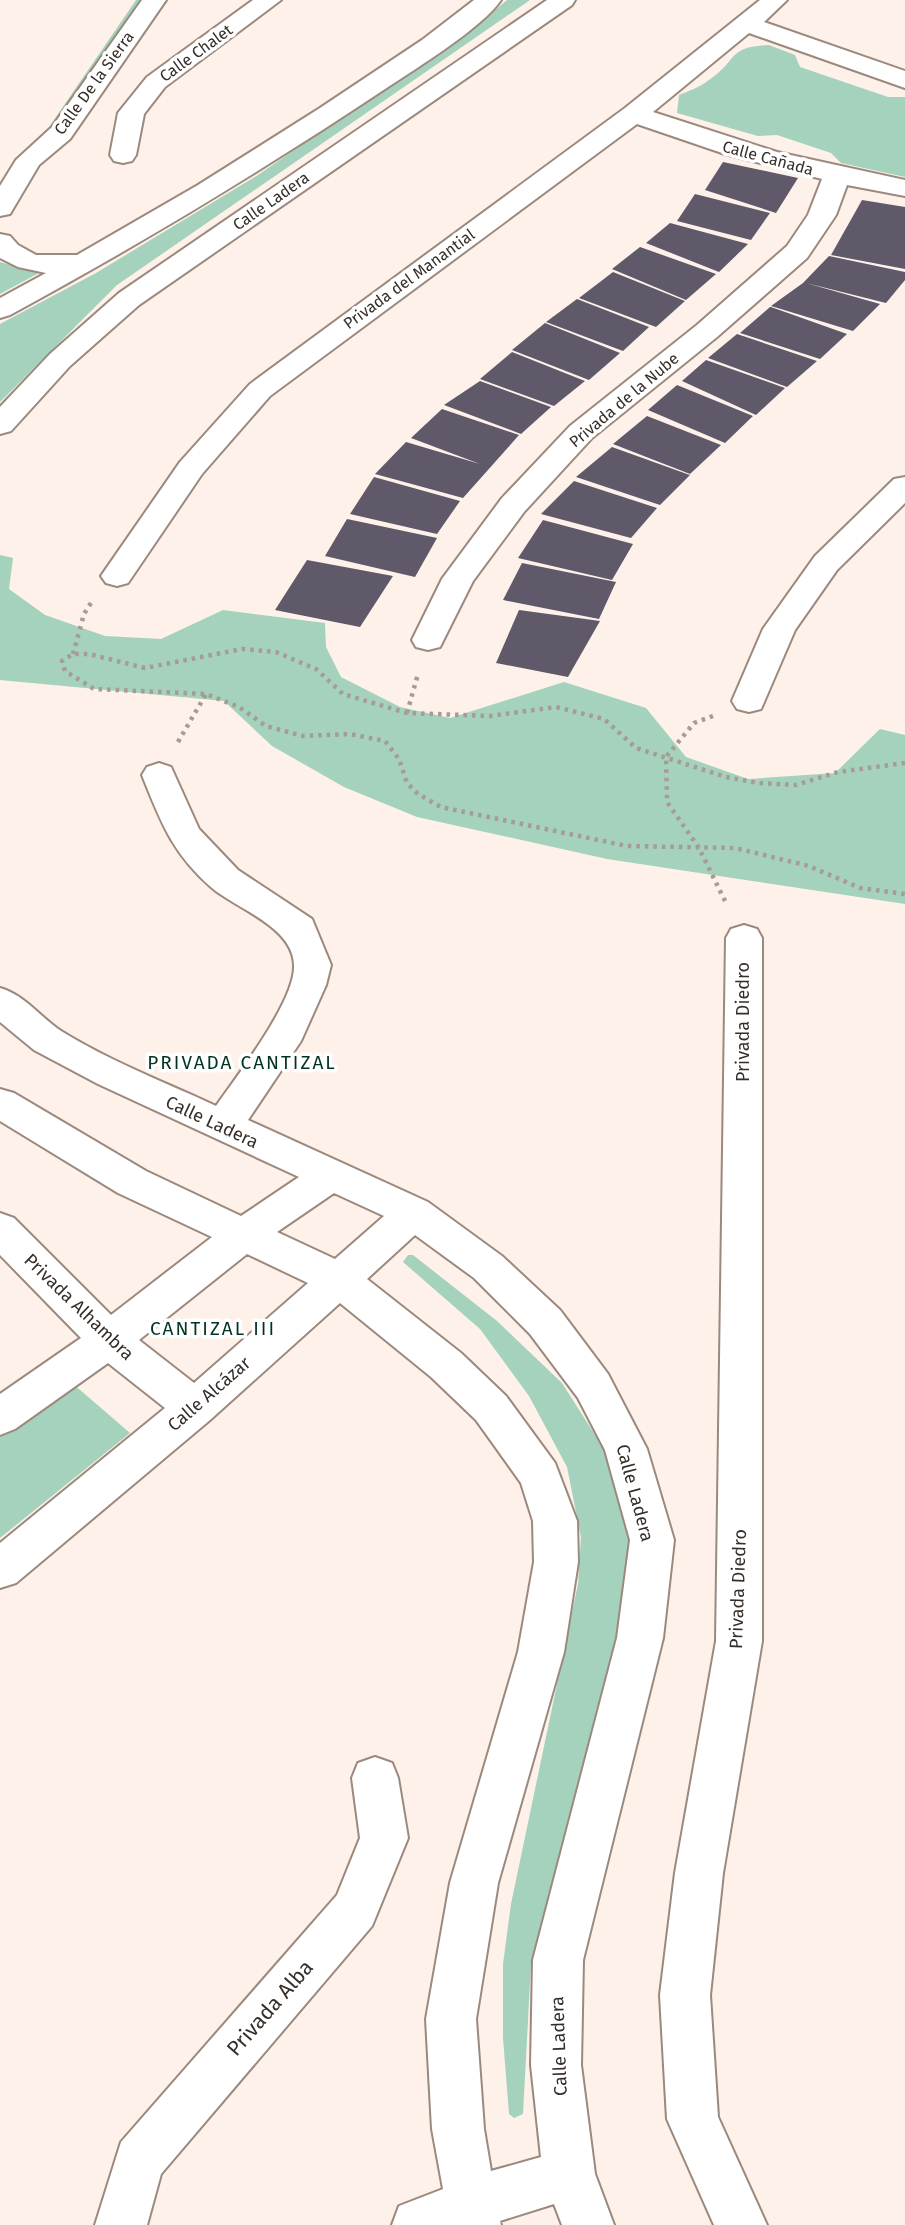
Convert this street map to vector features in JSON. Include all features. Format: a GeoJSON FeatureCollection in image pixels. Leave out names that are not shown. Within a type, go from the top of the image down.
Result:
{"type":"FeatureCollection","features":[{"type":"Feature","properties":{"kind":"street","name":"Calle De la Sierra"},"geometry":{"type":"LineString","coordinates":[[56,97],[128,0]]}},
{"type":"Feature","properties":{"kind":"street","name":"Calle De la Sierra"},"geometry":{"type":"LineString","coordinates":[[0,208],[29,160],[61,133],[154,0]]}},
{"type":"Feature","properties":{"kind":"street","name":"Calle Chalet"},"geometry":{"type":"LineString","coordinates":[[124,155],[131,113],[156,82],[269,0]]}},
{"type":"Feature","properties":{"kind":"street"},"geometry":{"type":"LineString","coordinates":[[0,309],[87,263],[280,146],[459,26],[489,0]]}},
{"type":"Feature","properties":{"kind":"street","name":"Calle Ladera"},"geometry":{"type":"LineString","coordinates":[[0,425],[60,360],[129,299],[562,0]]}},
{"type":"Feature","properties":{"kind":"street","name":"Privada del Manantial"},"geometry":{"type":"LineString","coordinates":[[117,576],[191,468],[260,390],[634,114],[775,0]]}},
{"type":"Feature","properties":{"kind":"street"},"geometry":{"type":"LineString","coordinates":[[744,23],[905,80]]}},
{"type":"Feature","properties":{"kind":"street","name":"Calle Cañada"},"geometry":{"type":"LineString","coordinates":[[634,114],[703,140],[836,177],[905,188]]}},
{"type":"Feature","properties":{"kind":"street","name":"Calle De la Sierra"},"geometry":{"type":"LineString","coordinates":[[29,160],[32,130],[40,119]]}},
{"type":"Feature","properties":{"kind":"street","name":"Privada de la Nube"},"geometry":{"type":"LineString","coordinates":[[428,640],[458,579],[513,506],[581,432],[707,331],[797,252],[822,215],[836,177]]}},
{"type":"Feature","properties":{"kind":"street"},"geometry":{"type":"LineString","coordinates":[[0,242],[7,252],[43,265],[87,263]]}},
{"type":"Feature","properties":{"kind":"street"},"geometry":{"type":"LineString","coordinates":[[749,701],[779,629],[826,563],[905,486]]}},
{"type":"Feature","properties":{"kind":"street"},"geometry":{"type":"LineString","coordinates":[[159,775],[184,835],[225,879],[299,928],[313,965],[308,985],[282,1041],[222,1127]]}},
{"type":"Feature","properties":{"kind":"street","name":"Privada Diedro"},"geometry":{"type":"LineString","coordinates":[[741,2225],[693,2119],[685,1995],[699,1873],[738,1641],[744,938]]}},
{"type":"Feature","properties":{"kind":"street","name":"Calle Ladera"},"geometry":{"type":"LineString","coordinates":[[0,1001],[47,1040],[111,1074],[414,1213],[488,1267],[544,1322],[593,1387],[626,1449],[652,1540],[640,1638],[558,1960],[556,2066],[569,2174],[588,2225]]}},
{"type":"Feature","properties":{"kind":"street"},"geometry":{"type":"LineString","coordinates":[[0,1102],[132,1182],[340,1280],[446,1365],[491,1408],[540,1476],[555,1521],[556,1562],[541,1652],[474,1883],[451,2019],[458,2129],[472,2215]]}},
{"type":"Feature","properties":{"kind":"street"},"geometry":{"type":"LineString","coordinates":[[0,1417],[108,1340],[244,1234],[330,1176]]}},
{"type":"Feature","properties":{"kind":"street","name":"Calle Alcázar"},"geometry":{"type":"LineString","coordinates":[[0,1569],[195,1408],[414,1213]]}},
{"type":"Feature","properties":{"kind":"street","name":"Privada Alhambra"},"geometry":{"type":"LineString","coordinates":[[0,1229],[108,1340],[195,1408]]}},
{"type":"Feature","properties":{"kind":"street","name":"Privada Alba"},"geometry":{"type":"LineString","coordinates":[[121,2225],[139,2160],[355,1910],[384,1838],[375,1778]]}},
{"type":"Feature","properties":{"kind":"street"},"geometry":{"type":"LineString","coordinates":[[418,2225],[472,2215],[569,2174]]}},
{"type":"Feature","properties":{"kind":"path"},"geometry":{"type":"LineString","coordinates":[[73,654],[84,614],[103,588],[117,576]]}},
{"type":"Feature","properties":{"kind":"path"},"geometry":{"type":"LineString","coordinates":[[905,763],[838,772],[796,785],[726,777],[636,748],[604,719],[556,707],[490,716],[407,713],[343,694],[316,669],[276,652],[242,649],[145,668],[89,654],[73,654],[62,662],[65,671],[94,689],[206,694],[239,707],[266,726],[303,736],[350,734],[385,741],[399,759],[407,783],[418,794],[441,807],[627,846],[735,848],[809,866],[860,888],[905,894]]}},
{"type":"Feature","properties":{"kind":"path"},"geometry":{"type":"LineString","coordinates":[[159,775],[206,694]]}},
{"type":"Feature","properties":{"kind":"path"},"geometry":{"type":"LineString","coordinates":[[744,938],[699,848],[667,802],[666,757],[694,723],[749,701]]}},
{"type":"Feature","properties":{"kind":"green space"},"geometry":{"type":"Polygon","coordinates":[[[136,0],[144,0],[50,135],[43,136],[136,0]]]}},
{"type":"Feature","properties":{"kind":"green space"},"geometry":{"type":"Polygon","coordinates":[[[507,0],[530,0],[117,285],[0,402],[0,324],[96,273],[258,175],[488,16],[507,0]]]}},
{"type":"Feature","properties":{"kind":"green space"},"geometry":{"type":"Polygon","coordinates":[[[769,45],[795,55],[800,67],[888,97],[905,97],[905,177],[841,163],[831,153],[777,135],[758,136],[677,113],[679,95],[709,80],[746,48],[769,45]]]}},
{"type":"Feature","properties":{"kind":"green space"},"geometry":{"type":"Polygon","coordinates":[[[0,262],[39,273],[0,294],[0,262]]]}},
{"type":"Feature","properties":{"kind":"green space"},"geometry":{"type":"Polygon","coordinates":[[[0,555],[13,558],[9,589],[45,615],[105,636],[161,639],[223,610],[325,623],[326,647],[341,677],[400,707],[450,718],[564,682],[646,708],[686,757],[748,779],[835,773],[880,729],[905,735],[905,904],[607,859],[417,817],[344,787],[272,746],[224,701],[0,680],[0,555]]]}},
{"type":"Feature","properties":{"kind":"green space"},"geometry":{"type":"Polygon","coordinates":[[[408,1255],[413,1255],[497,1321],[562,1383],[611,1460],[633,1538],[632,1586],[531,1964],[523,2114],[514,2118],[509,2114],[503,2038],[503,1964],[511,1904],[578,1584],[581,1537],[567,1467],[529,1396],[480,1329],[403,1262],[408,1255]]]}},
{"type":"Feature","properties":{"kind":"green space"},"geometry":{"type":"Polygon","coordinates":[[[72,1383],[130,1433],[0,1538],[0,1437],[72,1383]]]}},
{"type":"Feature","properties":{"kind":"building"},"geometry":{"type":"Polygon","coordinates":[[[723,162],[798,178],[776,213],[705,190],[723,162]]]}},
{"type":"Feature","properties":{"kind":"building"},"geometry":{"type":"Polygon","coordinates":[[[695,194],[770,213],[751,240],[677,221],[695,194]]]}},
{"type":"Feature","properties":{"kind":"building"},"geometry":{"type":"Polygon","coordinates":[[[862,200],[905,207],[905,269],[831,255],[862,200]]]}},
{"type":"Feature","properties":{"kind":"building"},"geometry":{"type":"Polygon","coordinates":[[[670,223],[748,244],[719,272],[646,243],[670,223]]]}},
{"type":"Feature","properties":{"kind":"building"},"geometry":{"type":"Polygon","coordinates":[[[640,247],[716,274],[686,300],[612,269],[640,247]]]}},
{"type":"Feature","properties":{"kind":"building"},"geometry":{"type":"Polygon","coordinates":[[[829,256],[905,272],[905,280],[886,303],[806,283],[880,304],[853,331],[771,306],[803,283],[829,256]]]}},
{"type":"Feature","properties":{"kind":"building"},"geometry":{"type":"Polygon","coordinates":[[[613,272],[685,301],[656,327],[579,298],[613,272]]]}},
{"type":"Feature","properties":{"kind":"building"},"geometry":{"type":"Polygon","coordinates":[[[577,299],[649,327],[623,351],[546,322],[577,299]]]}},
{"type":"Feature","properties":{"kind":"building"},"geometry":{"type":"Polygon","coordinates":[[[770,307],[847,334],[820,359],[740,333],[770,307]]]}},
{"type":"Feature","properties":{"kind":"building"},"geometry":{"type":"Polygon","coordinates":[[[545,323],[620,353],[589,380],[512,350],[545,323]]]}},
{"type":"Feature","properties":{"kind":"building"},"geometry":{"type":"Polygon","coordinates":[[[737,334],[817,361],[787,387],[708,358],[737,334]]]}},
{"type":"Feature","properties":{"kind":"building"},"geometry":{"type":"Polygon","coordinates":[[[512,352],[585,381],[554,406],[480,379],[512,352]]]}},
{"type":"Feature","properties":{"kind":"building"},"geometry":{"type":"Polygon","coordinates":[[[706,360],[785,388],[756,415],[682,381],[706,360]]]}},
{"type":"Feature","properties":{"kind":"building"},"geometry":{"type":"Polygon","coordinates":[[[480,381],[551,407],[521,434],[444,405],[480,381]]]}},
{"type":"Feature","properties":{"kind":"building"},"geometry":{"type":"Polygon","coordinates":[[[677,385],[753,416],[725,443],[648,410],[677,385]]]}},
{"type":"Feature","properties":{"kind":"building"},"geometry":{"type":"Polygon","coordinates":[[[442,409],[519,435],[463,498],[375,474],[406,442],[480,464],[411,438],[442,409]]]}},
{"type":"Feature","properties":{"kind":"building"},"geometry":{"type":"Polygon","coordinates":[[[647,416],[721,445],[690,474],[613,444],[647,416]]]}},
{"type":"Feature","properties":{"kind":"building"},"geometry":{"type":"Polygon","coordinates":[[[612,447],[690,475],[660,505],[576,477],[612,447]]]}},
{"type":"Feature","properties":{"kind":"building"},"geometry":{"type":"Polygon","coordinates":[[[374,477],[460,501],[437,534],[350,514],[374,477]]]}},
{"type":"Feature","properties":{"kind":"building"},"geometry":{"type":"Polygon","coordinates":[[[574,481],[657,508],[631,538],[541,514],[574,481]]]}},
{"type":"Feature","properties":{"kind":"building"},"geometry":{"type":"Polygon","coordinates":[[[347,519],[437,538],[415,577],[325,556],[347,519]]]}},
{"type":"Feature","properties":{"kind":"building"},"geometry":{"type":"Polygon","coordinates":[[[543,520],[633,544],[612,580],[518,558],[543,520]]]}},
{"type":"Feature","properties":{"kind":"building"},"geometry":{"type":"Polygon","coordinates":[[[307,560],[393,576],[360,627],[275,610],[307,560]]]}},
{"type":"Feature","properties":{"kind":"building"},"geometry":{"type":"Polygon","coordinates":[[[522,563],[616,582],[599,619],[503,600],[522,563]]]}},
{"type":"Feature","properties":{"kind":"building"},"geometry":{"type":"Polygon","coordinates":[[[519,610],[600,621],[568,677],[496,663],[519,610]]]}},
{"type":"Feature","properties":{"kind":"district","name":"PRIVADA CANTIZAL"},"geometry":{"type":"Point","coordinates":[242,1062]}},
{"type":"Feature","properties":{"kind":"district","name":"CANTIZAL III"},"geometry":{"type":"Point","coordinates":[213,1328]}}]}
